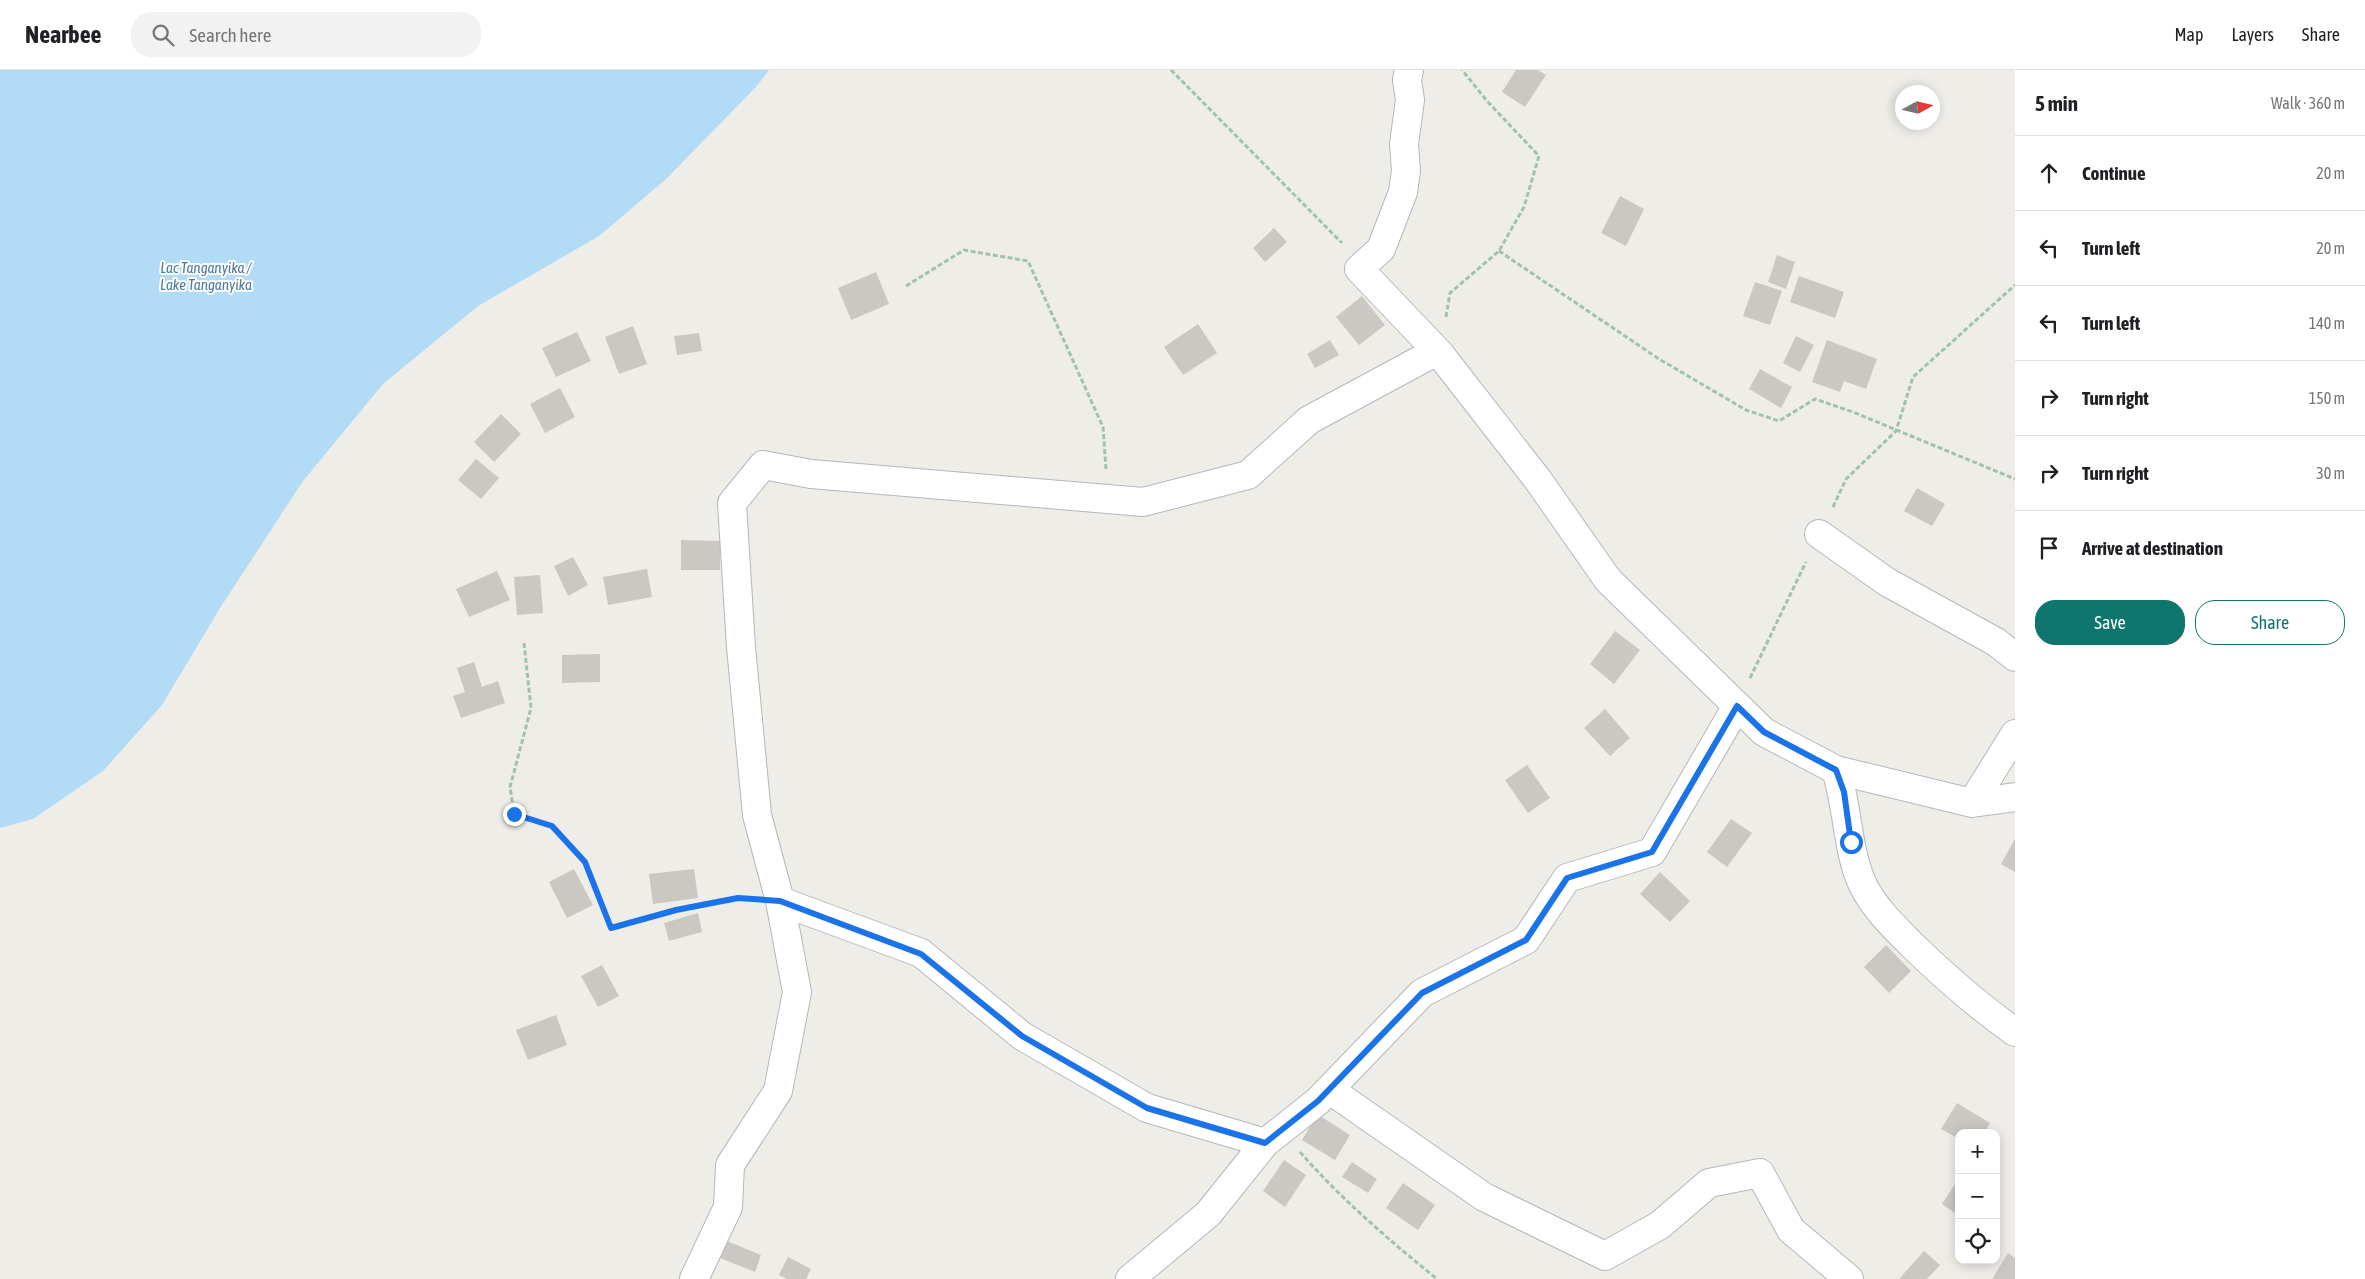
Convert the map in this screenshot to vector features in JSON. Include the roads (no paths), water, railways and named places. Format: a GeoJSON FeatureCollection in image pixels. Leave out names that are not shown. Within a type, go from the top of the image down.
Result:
{"type":"FeatureCollection","features":[{"type":"Feature","properties":{"kind":"street"},"geometry":{"type":"LineString","coordinates":[[1410,70],[1408,80],[1410,100],[1404,144],[1406,172],[1403,192],[1381,249],[1360,269],[1439,353],[1538,480],[1608,580],[1764,732],[1836,770],[1972,802],[2015,796]]}},
{"type":"Feature","properties":{"kind":"street"},"geometry":{"type":"LineString","coordinates":[[694,1279],[728,1207],[730,1165],[778,1091],[796,992],[780,901],[757,815],[741,647],[732,503],[763,465],[811,474],[1143,502],[1248,475],[1309,420],[1439,353]]}},
{"type":"Feature","properties":{"kind":"street"},"geometry":{"type":"LineString","coordinates":[[1819,534],[1887,582],[1996,642],[2015,657]]}},
{"type":"Feature","properties":{"kind":"street"},"geometry":{"type":"LineString","coordinates":[[1130,1279],[1208,1214],[1273,1136],[1330,1090],[1422,993],[1526,940],[1567,878],[1652,852],[1737,706]]}},
{"type":"Feature","properties":{"kind":"street"},"geometry":{"type":"LineString","coordinates":[[1972,802],[2015,734]]}},
{"type":"Feature","properties":{"kind":"street"},"geometry":{"type":"LineString","coordinates":[[1836,770],[1844,792],[1851,842],[1863,885],[1888,921],[1951,983],[2015,1032]]}},
{"type":"Feature","properties":{"kind":"street"},"geometry":{"type":"LineString","coordinates":[[780,901],[921,954],[1022,1036],[1147,1108],[1273,1136]]}},
{"type":"Feature","properties":{"kind":"street"},"geometry":{"type":"LineString","coordinates":[[1330,1090],[1484,1197],[1605,1256],[1660,1225],[1708,1183],[1760,1173],[1791,1230],[1849,1279]]}},
{"type":"Feature","properties":{"kind":"water","name":"Lac Tanganyika / Lake Tanganyika"},"geometry":{"type":"Polygon","coordinates":[[[0,70],[769,70],[756,87],[665,180],[599,236],[478,306],[383,384],[303,481],[220,608],[162,705],[103,771],[33,819],[0,828],[0,70]]]}}]}
